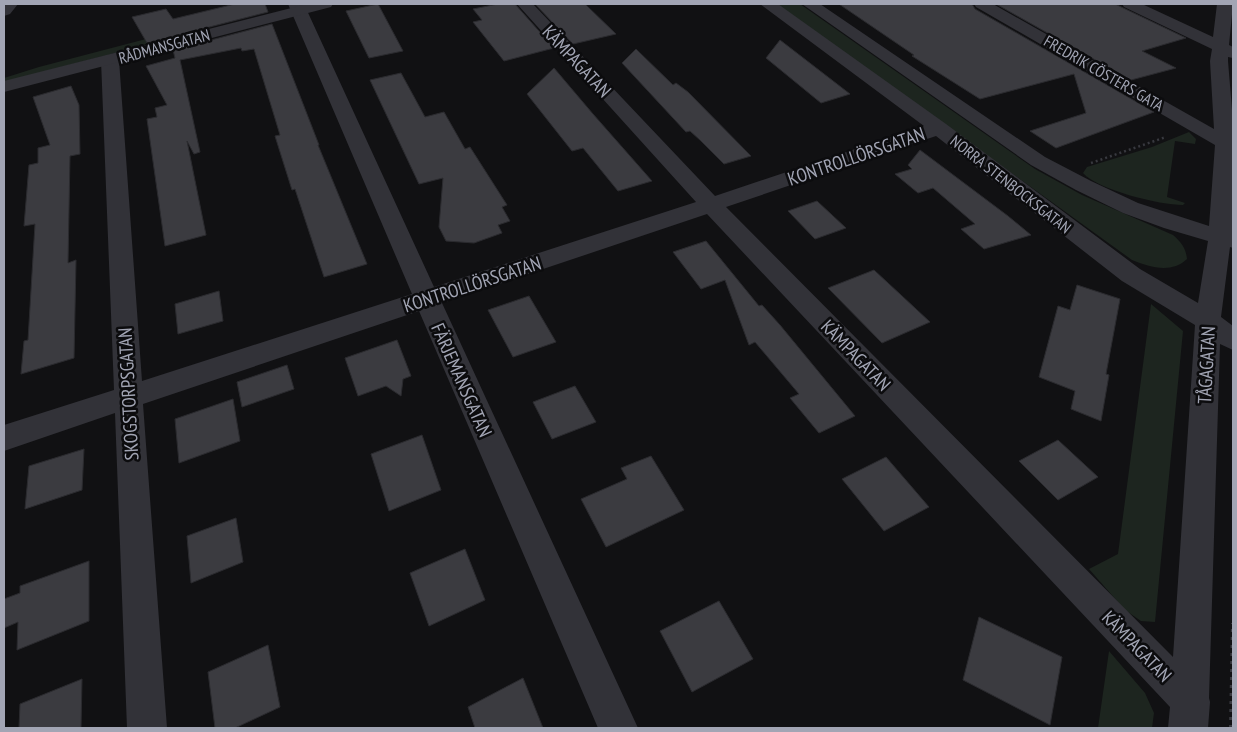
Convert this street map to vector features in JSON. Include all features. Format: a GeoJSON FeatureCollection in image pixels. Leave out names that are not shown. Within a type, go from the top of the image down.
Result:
{"type":"FeatureCollection","features":[{"type":"Feature","properties":{"kind":"street"},"geometry":{"type":"LineString","coordinates":[[4,11],[10,4]]}},
{"type":"Feature","properties":{"kind":"street","name":"RÅDMANSGATAN"},"geometry":{"type":"LineString","coordinates":[[4,87],[110,60],[297,7],[325,4]]}},
{"type":"Feature","properties":{"kind":"street","name":"KÄMPAGATAN"},"geometry":{"type":"LineString","coordinates":[[525,4],[1190,715]]}},
{"type":"Feature","properties":{"kind":"street","name":"NORRA STENBOCKSGATAN"},"geometry":{"type":"LineString","coordinates":[[768,4],[939,128],[1131,276],[1208,321],[1233,340]]}},
{"type":"Feature","properties":{"kind":"street","name":"NORRA STENBOCKSGATAN"},"geometry":{"type":"LineString","coordinates":[[810,4],[1038,161],[1057,172],[1100,194],[1164,220],[1227,238]]}},
{"type":"Feature","properties":{"kind":"street","name":"FREDRIK CÖSTERS GATA"},"geometry":{"type":"LineString","coordinates":[[982,4],[1225,143]]}},
{"type":"Feature","properties":{"kind":"street"},"geometry":{"type":"LineString","coordinates":[[1130,4],[1226,50]]}},
{"type":"Feature","properties":{"kind":"street","name":"TÅGAGATAN"},"geometry":{"type":"LineString","coordinates":[[1190,715],[1208,321],[1227,238],[1225,4]]}},
{"type":"Feature","properties":{"kind":"street","name":"FÄRJEMANSGATAN"},"geometry":{"type":"LineString","coordinates":[[297,7],[618,728]]}},
{"type":"Feature","properties":{"kind":"street","name":"SKOGSTORPSGATAN"},"geometry":{"type":"LineString","coordinates":[[110,60],[147,728]]}},
{"type":"Feature","properties":{"kind":"street","name":"KONTROLLÖRSGATAN"},"geometry":{"type":"LineString","coordinates":[[4,438],[939,128]]}},
{"type":"Feature","properties":{"kind":"path"},"geometry":{"type":"LineString","coordinates":[[1057,172],[1135,149],[1193,124]]}},
{"type":"Feature","properties":{"kind":"path"},"geometry":{"type":"LineString","coordinates":[[1231,728],[1233,623]]}},
{"type":"Feature","properties":{"kind":"shaded area"},"geometry":{"type":"Polygon","coordinates":[[[777,4],[800,4],[1035,169],[1082,195],[1173,235],[1183,246],[1187,259],[1181,264],[1167,268],[1153,267],[1132,260],[777,4]]]}},
{"type":"Feature","properties":{"kind":"shaded area"},"geometry":{"type":"Polygon","coordinates":[[[169,33],[170,35],[138,47],[4,82],[4,78],[39,67],[169,33]]]}},
{"type":"Feature","properties":{"kind":"shaded area"},"geometry":{"type":"Polygon","coordinates":[[[1189,132],[1196,139],[1195,144],[1175,141],[1167,197],[1185,203],[1183,205],[1145,199],[1115,191],[1083,173],[1087,167],[1152,147],[1189,132]]]}},
{"type":"Feature","properties":{"kind":"shaded area"},"geometry":{"type":"Polygon","coordinates":[[[1151,304],[1183,331],[1155,622],[1141,621],[1125,610],[1089,569],[1118,554],[1151,304]]]}},
{"type":"Feature","properties":{"kind":"shaded area"},"geometry":{"type":"Polygon","coordinates":[[[1109,651],[1145,693],[1154,713],[1152,728],[1098,728],[1109,651]]]}},
{"type":"Feature","properties":{"kind":"building"},"geometry":{"type":"Polygon","coordinates":[[[235,4],[265,4],[268,12],[147,43],[132,17],[166,9],[173,19],[235,4]]]}},
{"type":"Feature","properties":{"kind":"building"},"geometry":{"type":"Polygon","coordinates":[[[378,4],[403,51],[369,58],[346,11],[378,4]]]}},
{"type":"Feature","properties":{"kind":"building"},"geometry":{"type":"Polygon","coordinates":[[[498,4],[515,4],[554,48],[504,61],[473,22],[482,20],[473,9],[498,4]]]}},
{"type":"Feature","properties":{"kind":"building"},"geometry":{"type":"Polygon","coordinates":[[[535,4],[585,4],[616,34],[573,44],[535,4]]]}},
{"type":"Feature","properties":{"kind":"building"},"geometry":{"type":"Polygon","coordinates":[[[839,4],[972,4],[975,9],[1154,112],[1056,148],[1030,131],[1086,113],[1074,74],[980,99],[912,56],[914,55],[839,4]]]}},
{"type":"Feature","properties":{"kind":"building"},"geometry":{"type":"Polygon","coordinates":[[[996,4],[1115,4],[1186,38],[1142,51],[1176,68],[1131,80],[996,4]]]}},
{"type":"Feature","properties":{"kind":"building"},"geometry":{"type":"Polygon","coordinates":[[[272,24],[318,145],[367,264],[324,277],[295,189],[292,190],[275,136],[280,135],[254,49],[242,51],[241,48],[180,60],[200,152],[194,154],[187,141],[206,235],[165,246],[147,119],[157,117],[155,108],[167,105],[146,66],[175,58],[173,50],[272,24]]]}},
{"type":"Feature","properties":{"kind":"building"},"geometry":{"type":"Polygon","coordinates":[[[780,40],[850,94],[821,103],[766,58],[780,40]]]}},
{"type":"Feature","properties":{"kind":"building"},"geometry":{"type":"Polygon","coordinates":[[[636,49],[673,85],[676,83],[688,92],[751,156],[724,164],[690,131],[686,132],[622,63],[636,49]]]}},
{"type":"Feature","properties":{"kind":"building"},"geometry":{"type":"Polygon","coordinates":[[[554,68],[652,181],[618,191],[583,148],[572,151],[527,94],[554,68]]]}},
{"type":"Feature","properties":{"kind":"building"},"geometry":{"type":"Polygon","coordinates":[[[401,73],[425,117],[444,112],[465,149],[470,147],[507,205],[502,207],[510,221],[498,225],[502,233],[474,243],[446,241],[439,227],[443,178],[419,184],[370,80],[401,73]]]}},
{"type":"Feature","properties":{"kind":"building"},"geometry":{"type":"Polygon","coordinates":[[[71,86],[79,105],[80,154],[70,156],[68,263],[76,260],[74,358],[21,374],[24,341],[28,340],[35,224],[24,226],[29,165],[38,163],[38,148],[50,145],[33,97],[71,86]]]}},
{"type":"Feature","properties":{"kind":"building"},"geometry":{"type":"Polygon","coordinates":[[[920,150],[1031,235],[984,249],[961,229],[975,224],[933,188],[918,193],[895,174],[912,169],[908,165],[920,150]]]}},
{"type":"Feature","properties":{"kind":"building"},"geometry":{"type":"Polygon","coordinates":[[[817,201],[846,228],[815,239],[788,211],[817,201]]]}},
{"type":"Feature","properties":{"kind":"building"},"geometry":{"type":"Polygon","coordinates":[[[706,241],[759,306],[762,305],[780,325],[855,416],[819,433],[790,398],[799,394],[755,342],[749,345],[725,280],[701,289],[673,252],[706,241]]]}},
{"type":"Feature","properties":{"kind":"building"},"geometry":{"type":"Polygon","coordinates":[[[874,270],[930,322],[882,343],[828,288],[874,270]]]}},
{"type":"Feature","properties":{"kind":"building"},"geometry":{"type":"Polygon","coordinates":[[[1077,285],[1120,299],[1106,374],[1109,375],[1101,421],[1071,409],[1075,391],[1039,377],[1058,306],[1070,310],[1077,285]]]}},
{"type":"Feature","properties":{"kind":"building"},"geometry":{"type":"Polygon","coordinates":[[[219,291],[223,321],[178,334],[175,304],[219,291]]]}},
{"type":"Feature","properties":{"kind":"building"},"geometry":{"type":"Polygon","coordinates":[[[529,296],[556,342],[513,357],[488,310],[529,296]]]}},
{"type":"Feature","properties":{"kind":"building"},"geometry":{"type":"Polygon","coordinates":[[[397,340],[411,376],[403,379],[401,396],[386,386],[358,396],[345,358],[397,340]]]}},
{"type":"Feature","properties":{"kind":"building"},"geometry":{"type":"Polygon","coordinates":[[[287,365],[294,389],[242,407],[237,382],[287,365]]]}},
{"type":"Feature","properties":{"kind":"building"},"geometry":{"type":"Polygon","coordinates":[[[575,386],[596,422],[552,439],[533,402],[575,386]]]}},
{"type":"Feature","properties":{"kind":"building"},"geometry":{"type":"Polygon","coordinates":[[[233,399],[240,441],[179,463],[175,419],[233,399]]]}},
{"type":"Feature","properties":{"kind":"building"},"geometry":{"type":"Polygon","coordinates":[[[422,435],[441,490],[389,511],[371,454],[422,435]]]}},
{"type":"Feature","properties":{"kind":"building"},"geometry":{"type":"Polygon","coordinates":[[[1058,440],[1098,477],[1058,500],[1019,461],[1058,440]]]}},
{"type":"Feature","properties":{"kind":"building"},"geometry":{"type":"Polygon","coordinates":[[[84,449],[82,490],[25,509],[29,466],[84,449]]]}},
{"type":"Feature","properties":{"kind":"building"},"geometry":{"type":"Polygon","coordinates":[[[651,456],[684,510],[606,547],[581,499],[627,479],[621,468],[651,456]]]}},
{"type":"Feature","properties":{"kind":"building"},"geometry":{"type":"Polygon","coordinates":[[[886,457],[929,507],[884,531],[842,479],[886,457]]]}},
{"type":"Feature","properties":{"kind":"building"},"geometry":{"type":"Polygon","coordinates":[[[236,518],[243,562],[191,583],[187,536],[236,518]]]}},
{"type":"Feature","properties":{"kind":"building"},"geometry":{"type":"Polygon","coordinates":[[[465,549],[485,600],[429,626],[410,573],[465,549]]]}},
{"type":"Feature","properties":{"kind":"building"},"geometry":{"type":"Polygon","coordinates":[[[89,561],[89,621],[17,650],[18,622],[4,628],[4,599],[20,593],[20,586],[89,561]]]}},
{"type":"Feature","properties":{"kind":"building"},"geometry":{"type":"Polygon","coordinates":[[[719,601],[753,659],[692,692],[660,631],[719,601]]]}},
{"type":"Feature","properties":{"kind":"building"},"geometry":{"type":"Polygon","coordinates":[[[979,617],[1062,657],[1050,725],[963,680],[979,617]]]}},
{"type":"Feature","properties":{"kind":"building"},"geometry":{"type":"Polygon","coordinates":[[[268,645],[280,707],[235,728],[215,728],[208,672],[268,645]]]}},
{"type":"Feature","properties":{"kind":"building"},"geometry":{"type":"Polygon","coordinates":[[[523,678],[543,728],[475,728],[468,707],[523,678]]]}},
{"type":"Feature","properties":{"kind":"building"},"geometry":{"type":"Polygon","coordinates":[[[82,679],[81,728],[19,728],[20,704],[82,679]]]}}]}
